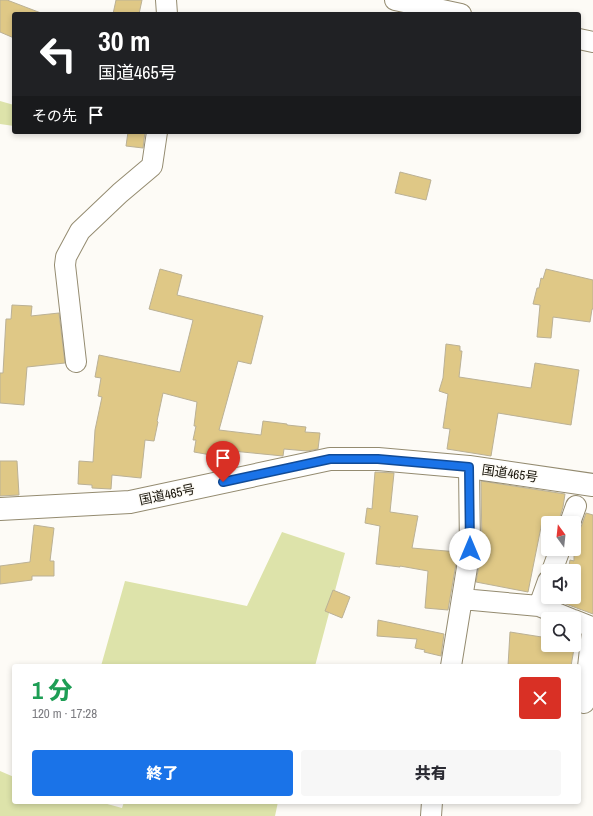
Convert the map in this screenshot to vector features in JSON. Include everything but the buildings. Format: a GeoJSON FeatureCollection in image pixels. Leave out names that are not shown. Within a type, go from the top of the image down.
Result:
{"type":"FeatureCollection","features":[{"type":"Feature","properties":{"kind":"highway","name":"国道465号"},"geometry":{"type":"LineString","coordinates":[[0,510],[130,502],[330,459],[378,459],[469,467],[593,485]]}},
{"type":"Feature","properties":{"kind":"street"},"geometry":{"type":"LineString","coordinates":[[166,0],[167,12]]}},
{"type":"Feature","properties":{"kind":"street"},"geometry":{"type":"LineString","coordinates":[[395,0],[452,12]]}},
{"type":"Feature","properties":{"kind":"street"},"geometry":{"type":"LineString","coordinates":[[581,39],[593,42]]}},
{"type":"Feature","properties":{"kind":"street"},"geometry":{"type":"LineString","coordinates":[[76,362],[65,265],[66,257],[80,231],[120,193],[152,166],[157,134]]}},
{"type":"Feature","properties":{"kind":"street"},"geometry":{"type":"LineString","coordinates":[[451,664],[470,549],[469,467]]}},
{"type":"Feature","properties":{"kind":"street"},"geometry":{"type":"LineString","coordinates":[[462,599],[539,606],[554,612]]}},
{"type":"Feature","properties":{"kind":"street"},"geometry":{"type":"LineString","coordinates":[[539,606],[541,600]]}},
{"type":"Feature","properties":{"kind":"street"},"geometry":{"type":"LineString","coordinates":[[581,623],[589,626],[592,631],[584,703]]}},
{"type":"Feature","properties":{"kind":"street"},"geometry":{"type":"LineString","coordinates":[[431,816],[432,804]]}},
{"type":"Feature","properties":{"kind":"green space"},"geometry":{"type":"Polygon","coordinates":[[[0,101],[12,104],[12,126],[0,124],[0,101]]]}},
{"type":"Feature","properties":{"kind":"green space"},"geometry":{"type":"Polygon","coordinates":[[[282,532],[345,553],[316,664],[102,664],[125,581],[247,606],[282,532]]]}},
{"type":"Feature","properties":{"kind":"green space"},"geometry":{"type":"Polygon","coordinates":[[[0,771],[12,776],[12,804],[107,804],[122,808],[123,804],[278,804],[275,816],[0,816],[0,771]]]}},
{"type":"Feature","properties":{"kind":"route"},"geometry":{"type":"LineString","coordinates":[[223,482],[330,459],[378,459],[469,467],[470,549]]}}]}
